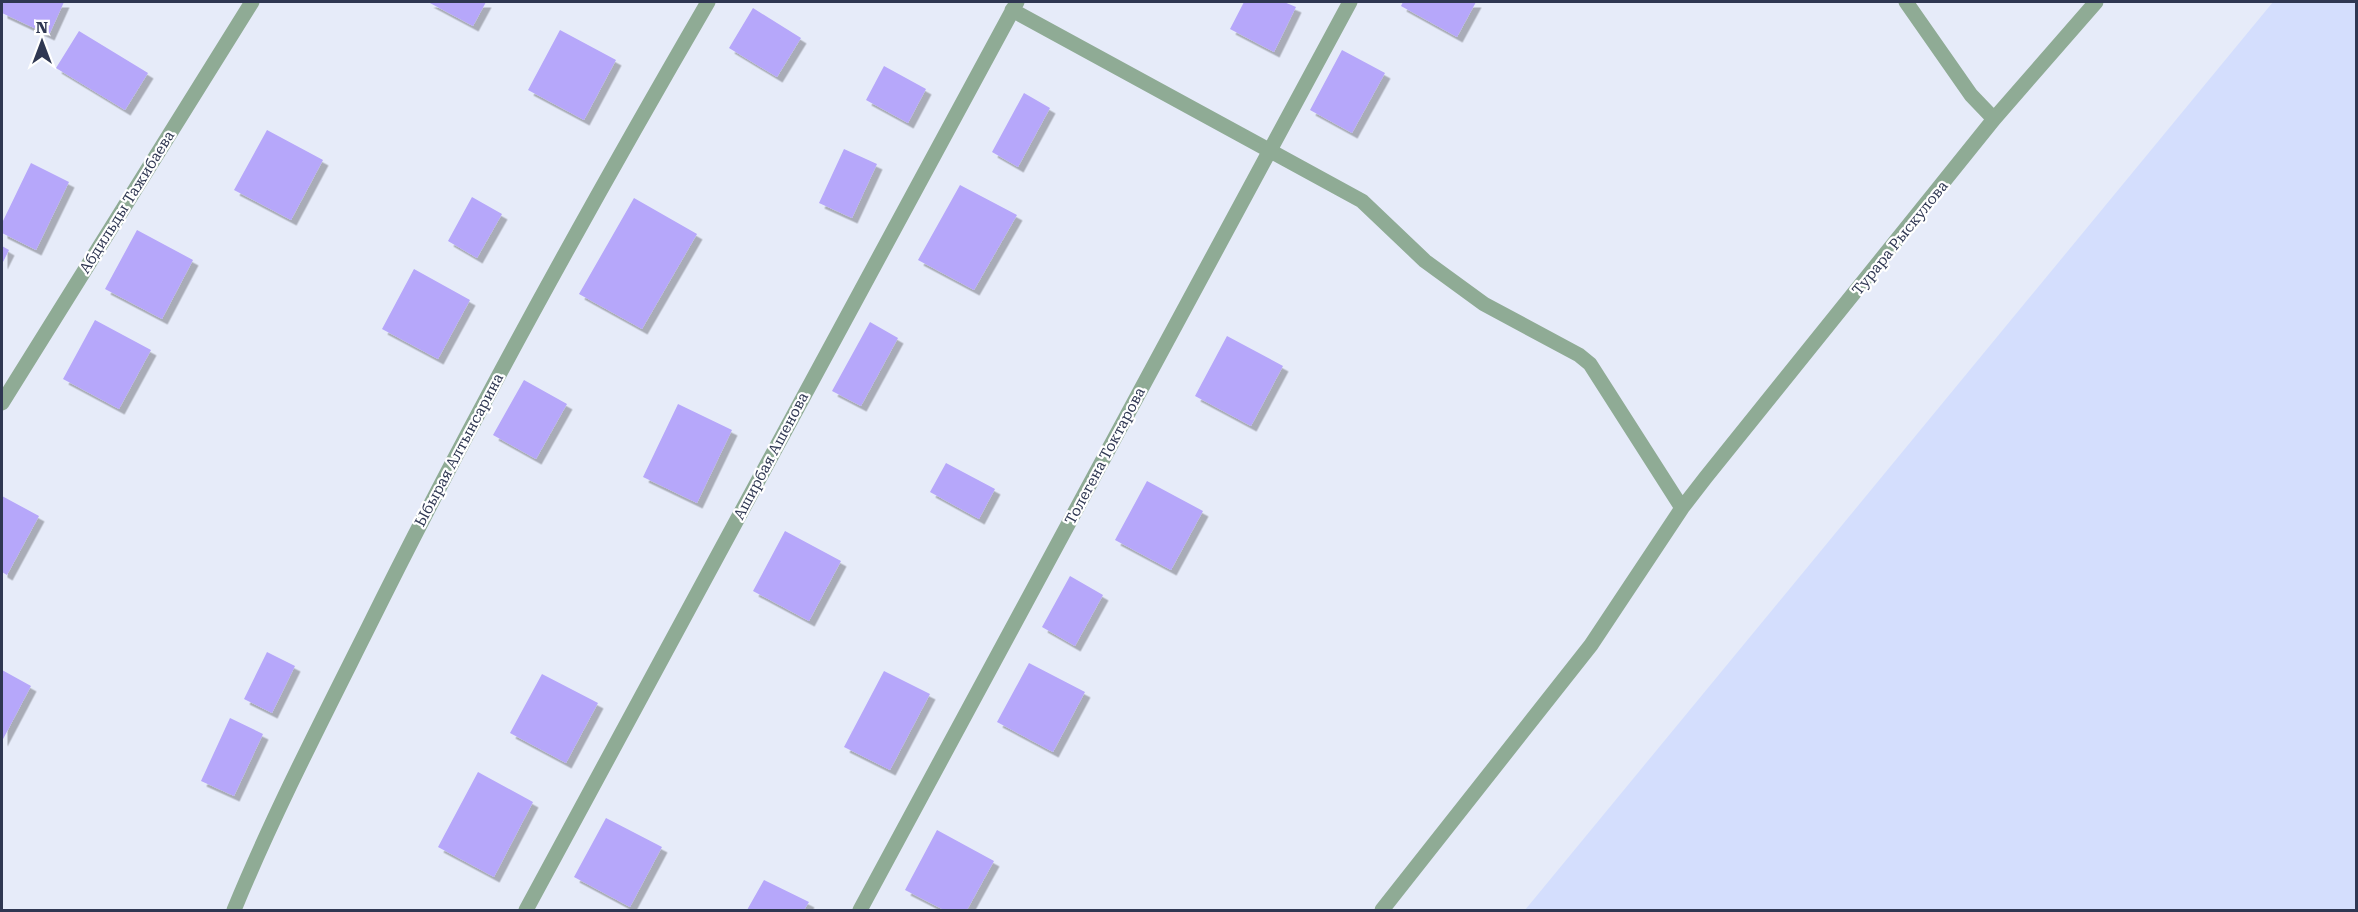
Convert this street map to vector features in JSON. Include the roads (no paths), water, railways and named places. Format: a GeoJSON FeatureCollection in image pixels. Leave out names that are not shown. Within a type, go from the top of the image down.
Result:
{"type":"FeatureCollection","features":[{"type":"Feature","properties":{"kind":"street","name":"Абдильды Тажибаева"},"geometry":{"type":"LineString","coordinates":[[2,403],[252,2]]}},
{"type":"Feature","properties":{"kind":"street","name":"Ыбырая Алтынсарина"},"geometry":{"type":"LineString","coordinates":[[234,910],[268,829],[446,471],[601,186],[708,2]]}},
{"type":"Feature","properties":{"kind":"street","name":"Толегена Токтарова"},"geometry":{"type":"LineString","coordinates":[[861,910],[1350,2]]}},
{"type":"Feature","properties":{"kind":"street"},"geometry":{"type":"LineString","coordinates":[[1906,2],[1971,95],[1994,119]]}},
{"type":"Feature","properties":{"kind":"street","name":"Турара Рыскулова"},"geometry":{"type":"LineString","coordinates":[[1382,910],[1591,645],[1682,508],[1706,477],[1994,119],[2096,2]]}},
{"type":"Feature","properties":{"kind":"street"},"geometry":{"type":"LineString","coordinates":[[1015,6],[1362,201],[1425,261],[1484,304],[1580,354],[1590,364],[1682,508]]}},
{"type":"Feature","properties":{"kind":"street","name":"Аширбая Ашенова"},"geometry":{"type":"LineString","coordinates":[[526,910],[1015,6]]}}]}
